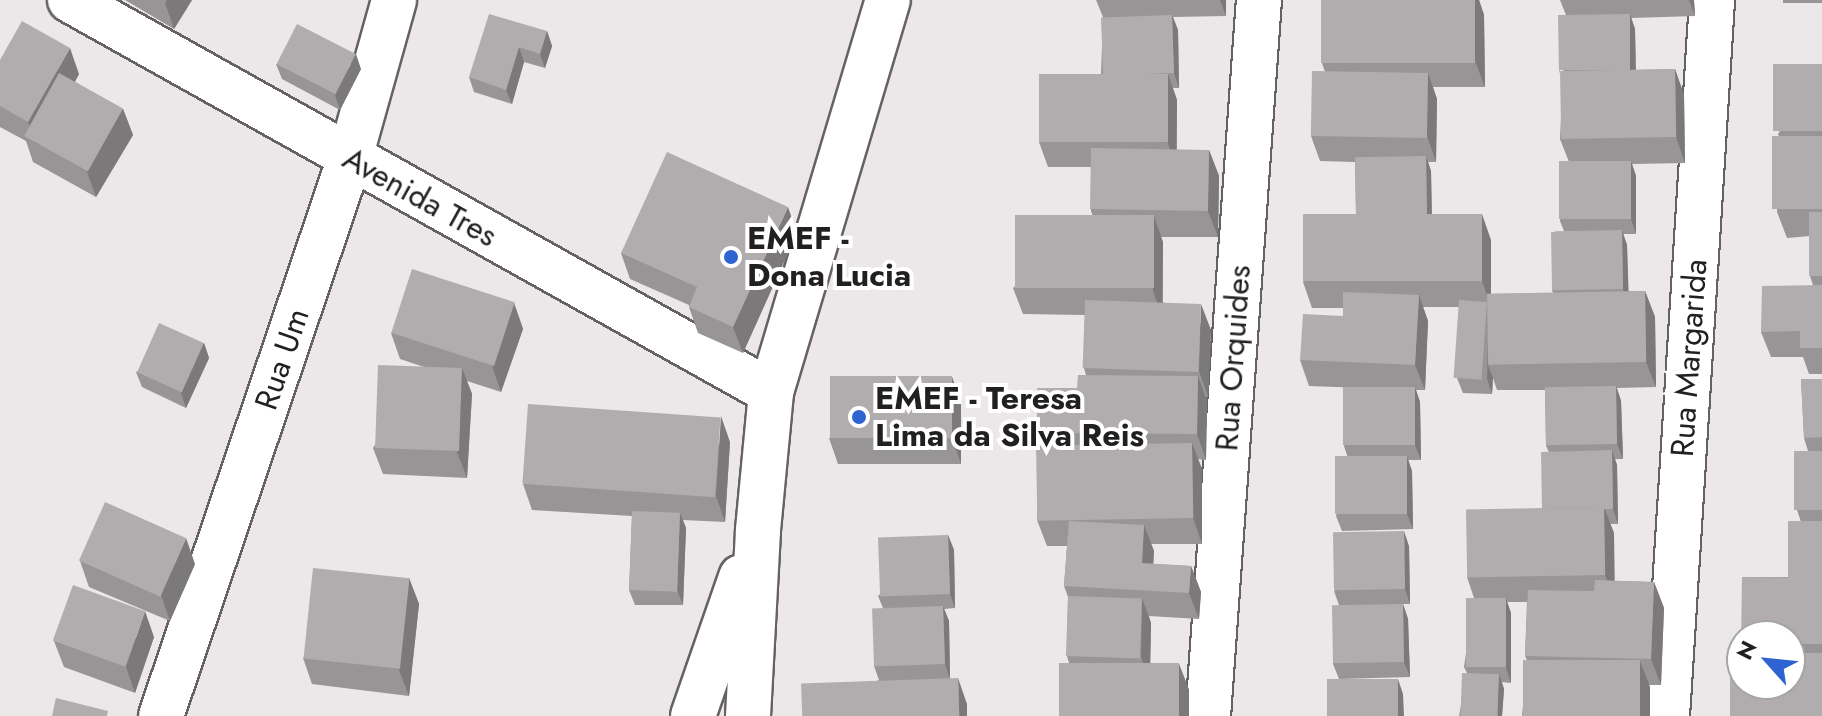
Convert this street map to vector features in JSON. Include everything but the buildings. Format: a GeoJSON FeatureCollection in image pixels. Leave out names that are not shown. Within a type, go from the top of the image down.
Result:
{"type":"FeatureCollection","features":[{"type":"Feature","properties":{"kind":"street","name":"Avenida Tres"},"geometry":{"type":"LineString","coordinates":[[70,0],[771,392]]}},
{"type":"Feature","properties":{"kind":"street","name":"Rua Um"},"geometry":{"type":"LineString","coordinates":[[161,716],[350,158],[394,0]]}},
{"type":"Feature","properties":{"kind":"street"},"geometry":{"type":"LineString","coordinates":[[748,716],[758,530],[771,392],[888,0]]}},
{"type":"Feature","properties":{"kind":"street","name":"Rua Orquides"},"geometry":{"type":"LineString","coordinates":[[1208,716],[1259,0]]}},
{"type":"Feature","properties":{"kind":"street","name":"Rua Margarida"},"geometry":{"type":"LineString","coordinates":[[1667,716],[1712,0]]}},
{"type":"Feature","properties":{"kind":"street"},"geometry":{"type":"LineString","coordinates":[[693,716],[758,530]]}},
{"type":"Feature","properties":{"kind":"place","name":"EMEF - Dona Lucia"},"geometry":{"type":"Point","coordinates":[731,257]}},
{"type":"Feature","properties":{"kind":"place","name":"EMEF - Teresa Lima da Silva Reis"},"geometry":{"type":"Point","coordinates":[859,417]}}]}
